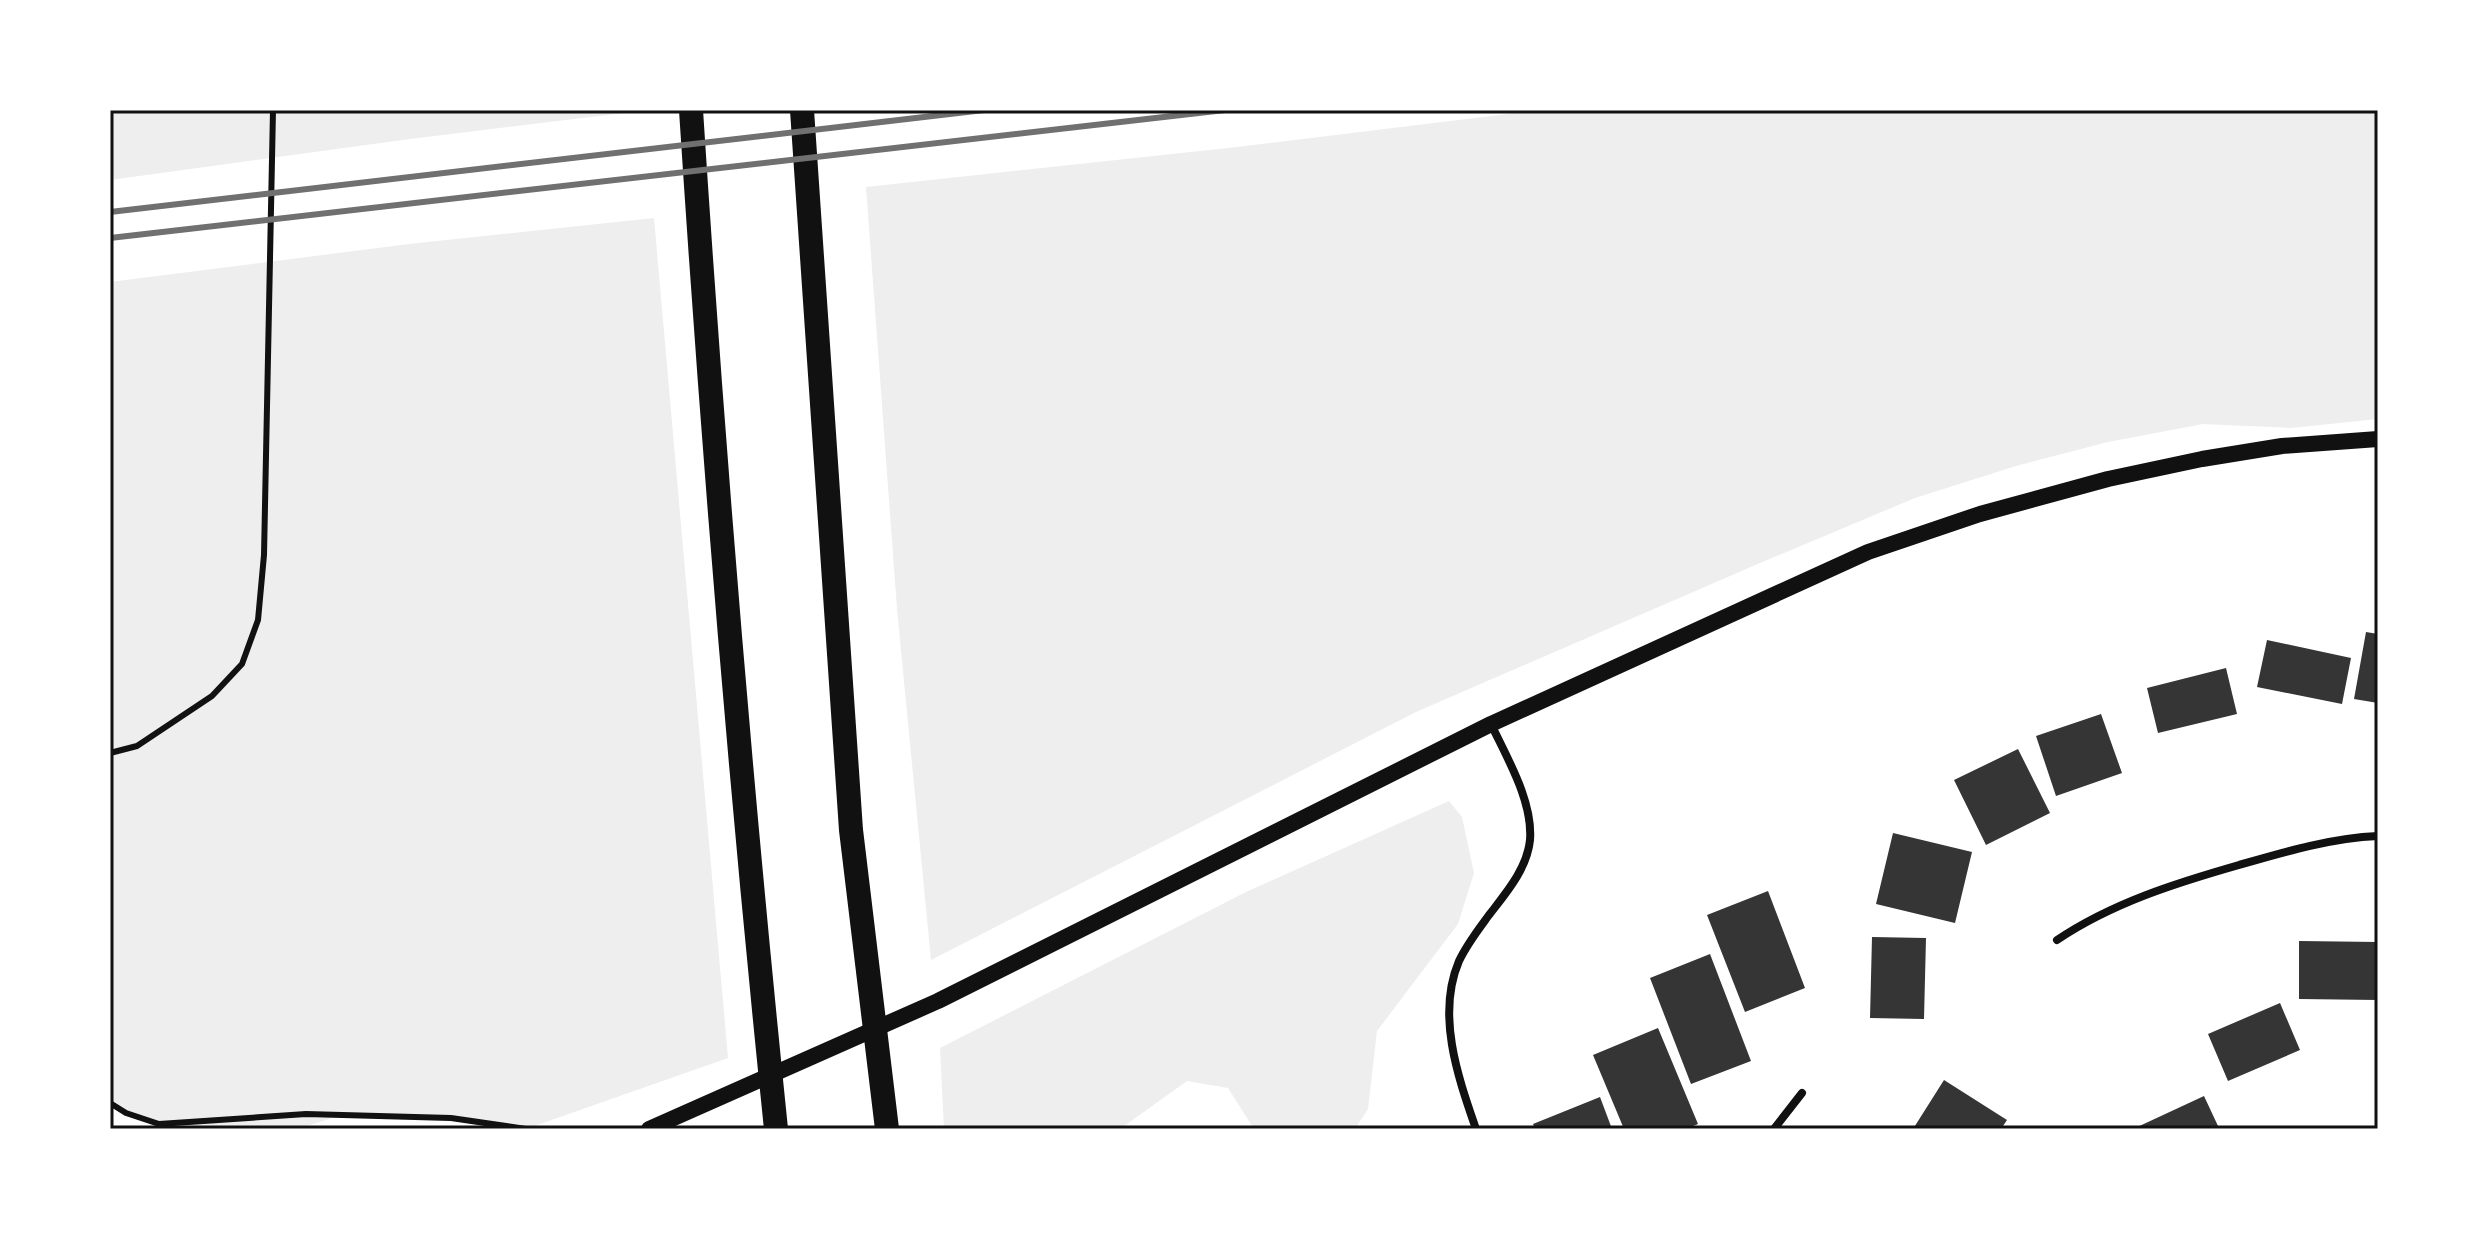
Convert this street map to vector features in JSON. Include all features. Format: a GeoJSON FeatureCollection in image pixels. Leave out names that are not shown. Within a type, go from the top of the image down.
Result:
{"type":"FeatureCollection","features":[{"type":"Feature","properties":{"kind":"highway"},"geometry":{"type":"LineString","coordinates":[[691,110],[710,405],[752,899],[776,1129]]}},
{"type":"Feature","properties":{"kind":"highway"},"geometry":{"type":"LineString","coordinates":[[802,110],[851,830],[887,1129]]}},
{"type":"Feature","properties":{"kind":"main road"},"geometry":{"type":"LineString","coordinates":[[649,1129],[938,1001],[1491,724],[1868,552],[1980,514],[2108,479],[2282,446],[2378,439]]}},
{"type":"Feature","properties":{"kind":"street"},"geometry":{"type":"LineString","coordinates":[[1476,1129],[1454,1052],[1450,1021],[1451,990],[1458,964],[1469,942],[1521,871],[1530,840],[1520,786],[1491,724]]}},
{"type":"Feature","properties":{"kind":"street"},"geometry":{"type":"LineString","coordinates":[[2057,940],[2085,921],[2175,884],[2269,856],[2325,843],[2378,836]]}},
{"type":"Feature","properties":{"kind":"street"},"geometry":{"type":"LineString","coordinates":[[1774,1129],[1802,1093]]}},
{"type":"Feature","properties":{"kind":"lane"},"geometry":{"type":"LineString","coordinates":[[110,753],[137,746],[212,696],[242,664],[258,620],[264,555],[273,112]]}},
{"type":"Feature","properties":{"kind":"lane"},"geometry":{"type":"LineString","coordinates":[[110,1103],[126,1113],[159,1124],[306,1114],[451,1118],[526,1129]]}},
{"type":"Feature","properties":{"kind":"shaded area"},"geometry":{"type":"Polygon","coordinates":[[[110,110],[649,110],[110,180],[110,110]]]}},
{"type":"Feature","properties":{"kind":"shaded area"},"geometry":{"type":"Polygon","coordinates":[[[1540,110],[2378,110],[2378,419],[2291,428],[2203,424],[2108,442],[2016,466],[1915,498],[1416,712],[931,960],[897,609],[866,187],[1540,110]]]}},
{"type":"Feature","properties":{"kind":"shaded area"},"geometry":{"type":"Polygon","coordinates":[[[654,218],[728,1058],[526,1129],[451,1118],[345,1114],[297,1129],[162,1129],[159,1124],[110,1103],[110,282],[409,244],[654,218]]]}},
{"type":"Feature","properties":{"kind":"shaded area"},"geometry":{"type":"Polygon","coordinates":[[[1449,801],[1462,817],[1474,873],[1458,924],[1377,1031],[1368,1109],[1355,1129],[1254,1129],[1228,1088],[1187,1081],[1120,1129],[944,1129],[940,1048],[1246,892],[1449,801]]]}},
{"type":"Feature","properties":{"kind":"building"},"geometry":{"type":"Polygon","coordinates":[[[2366,632],[2378,634],[2378,703],[2354,699],[2366,632]]]}},
{"type":"Feature","properties":{"kind":"building"},"geometry":{"type":"Polygon","coordinates":[[[2267,640],[2351,658],[2342,704],[2257,687],[2267,640]]]}},
{"type":"Feature","properties":{"kind":"building"},"geometry":{"type":"Polygon","coordinates":[[[2226,668],[2237,714],[2158,733],[2147,688],[2226,668]]]}},
{"type":"Feature","properties":{"kind":"building"},"geometry":{"type":"Polygon","coordinates":[[[2101,714],[2122,773],[2056,796],[2036,736],[2101,714]]]}},
{"type":"Feature","properties":{"kind":"building"},"geometry":{"type":"Polygon","coordinates":[[[2018,749],[2050,813],[1986,845],[1954,780],[2018,749]]]}},
{"type":"Feature","properties":{"kind":"building"},"geometry":{"type":"Polygon","coordinates":[[[1893,833],[1972,852],[1955,923],[1876,904],[1893,833]]]}},
{"type":"Feature","properties":{"kind":"building"},"geometry":{"type":"Polygon","coordinates":[[[1768,891],[1805,988],[1745,1012],[1707,915],[1768,891]]]}},
{"type":"Feature","properties":{"kind":"building"},"geometry":{"type":"Polygon","coordinates":[[[1872,937],[1926,938],[1924,1019],[1870,1018],[1872,937]]]}},
{"type":"Feature","properties":{"kind":"building"},"geometry":{"type":"Polygon","coordinates":[[[2299,941],[2378,942],[2378,1000],[2299,999],[2299,941]]]}},
{"type":"Feature","properties":{"kind":"building"},"geometry":{"type":"Polygon","coordinates":[[[1710,954],[1751,1061],[1691,1084],[1650,978],[1710,954]]]}},
{"type":"Feature","properties":{"kind":"building"},"geometry":{"type":"Polygon","coordinates":[[[2280,1003],[2300,1050],[2228,1081],[2208,1034],[2280,1003]]]}},
{"type":"Feature","properties":{"kind":"building"},"geometry":{"type":"Polygon","coordinates":[[[1658,1028],[1698,1124],[1686,1129],[1624,1129],[1593,1055],[1658,1028]]]}},
{"type":"Feature","properties":{"kind":"building"},"geometry":{"type":"Polygon","coordinates":[[[1944,1080],[2007,1120],[2001,1129],[1913,1129],[1944,1080]]]}},
{"type":"Feature","properties":{"kind":"building"},"geometry":{"type":"Polygon","coordinates":[[[2204,1096],[2218,1126],[2211,1129],[2133,1129],[2204,1096]]]}},
{"type":"Feature","properties":{"kind":"building"},"geometry":{"type":"Polygon","coordinates":[[[1600,1097],[1612,1129],[1535,1129],[1533,1124],[1600,1097]]]}},
{"type":"Feature","properties":{"kind":"railway"},"geometry":{"type":"LineString","coordinates":[[110,212],[984,110]]}},
{"type":"Feature","properties":{"kind":"railway"},"geometry":{"type":"LineString","coordinates":[[110,238],[1225,110]]}}]}
